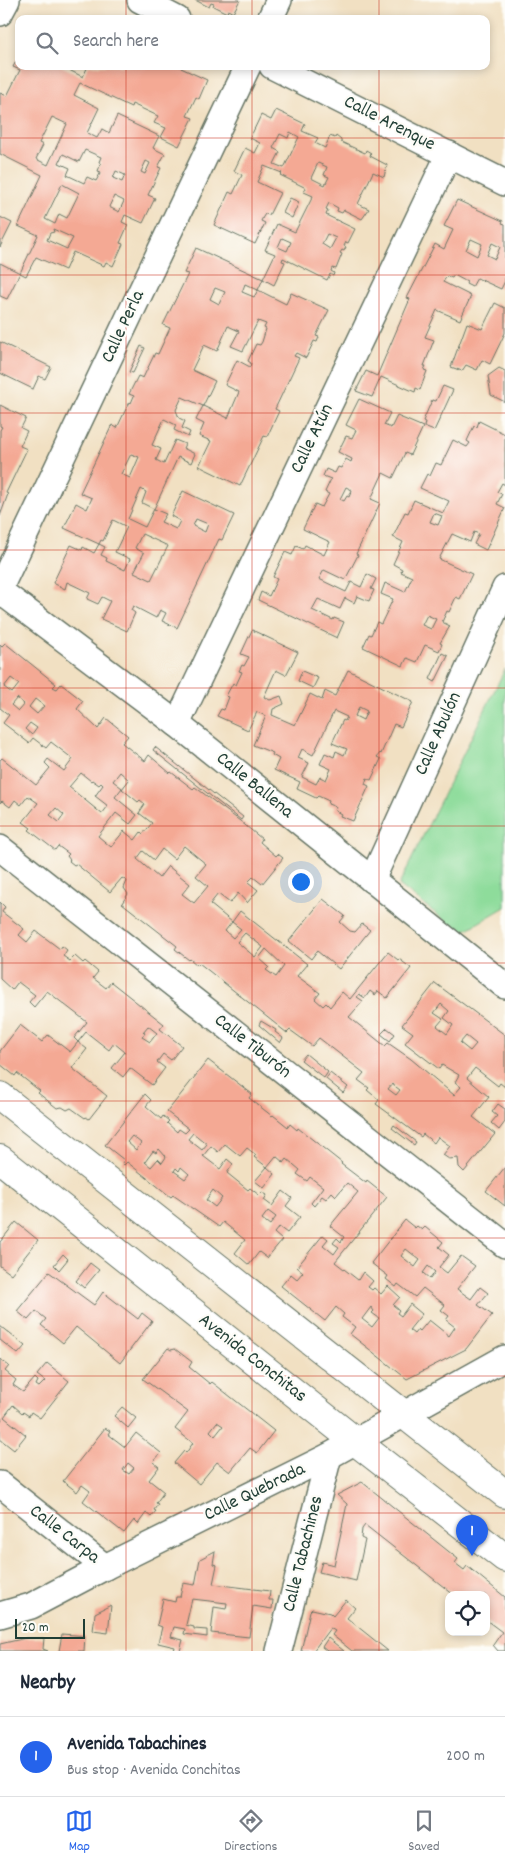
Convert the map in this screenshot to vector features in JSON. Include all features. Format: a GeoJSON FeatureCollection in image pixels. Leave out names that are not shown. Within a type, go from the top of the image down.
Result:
{"type":"FeatureCollection","features":[{"type":"Feature","properties":{"kind":"street"},"geometry":{"type":"LineString","coordinates":[[0,14],[7,0]]}},
{"type":"Feature","properties":{"kind":"street"},"geometry":{"type":"LineString","coordinates":[[140,0],[169,15]]}},
{"type":"Feature","properties":{"kind":"street"},"geometry":{"type":"LineString","coordinates":[[272,15],[279,0]]}},
{"type":"Feature","properties":{"kind":"street","name":"Calle Perla"},"geometry":{"type":"LineString","coordinates":[[0,590],[246,70]]}},
{"type":"Feature","properties":{"kind":"street","name":"Calle Arenque"},"geometry":{"type":"LineString","coordinates":[[280,70],[505,183]]}},
{"type":"Feature","properties":{"kind":"street","name":"Calle Atún"},"geometry":{"type":"LineString","coordinates":[[176,724],[449,154]]}},
{"type":"Feature","properties":{"kind":"street","name":"Calle Abulón"},"geometry":{"type":"LineString","coordinates":[[372,880],[505,588]]}},
{"type":"Feature","properties":{"kind":"street","name":"Calle Ballena"},"geometry":{"type":"LineString","coordinates":[[0,590],[176,724],[505,986]]}},
{"type":"Feature","properties":{"kind":"street","name":"Calle Tiburón"},"geometry":{"type":"LineString","coordinates":[[0,848],[505,1245]]}},
{"type":"Feature","properties":{"kind":"street"},"geometry":{"type":"LineString","coordinates":[[0,1096],[505,1494]]}},
{"type":"Feature","properties":{"kind":"street","name":"Avenida Conchitas"},"geometry":{"type":"LineString","coordinates":[[0,1159],[505,1558]]}},
{"type":"Feature","properties":{"kind":"street","name":"Calle Quebrada"},"geometry":{"type":"LineString","coordinates":[[0,1615],[31,1606],[105,1567],[329,1456],[404,1416],[505,1358]]}},
{"type":"Feature","properties":{"kind":"street","name":"Calle Tabachines"},"geometry":{"type":"LineString","coordinates":[[279,1651],[329,1456]]}},
{"type":"Feature","properties":{"kind":"street","name":"Calle Carpa"},"geometry":{"type":"LineString","coordinates":[[0,1484],[105,1567]]}},
{"type":"Feature","properties":{"kind":"green space"},"geometry":{"type":"Polygon","coordinates":[[[505,669],[505,907],[461,933],[399,885],[505,669]]]}},
{"type":"Feature","properties":{"kind":"building"},"geometry":{"type":"Polygon","coordinates":[[[195,0],[240,0],[233,13],[228,10],[227,13],[213,6],[214,4],[211,3],[209,7],[195,0]]]}},
{"type":"Feature","properties":{"kind":"building"},"geometry":{"type":"Polygon","coordinates":[[[20,70],[69,70],[83,77],[86,70],[185,70],[207,80],[199,99],[196,97],[187,116],[193,118],[179,146],[161,137],[166,128],[154,123],[158,116],[132,104],[131,107],[80,83],[74,95],[99,108],[87,133],[97,138],[102,129],[109,133],[117,116],[159,136],[153,148],[165,154],[158,167],[161,168],[148,195],[155,198],[143,223],[125,215],[122,222],[128,225],[120,243],[123,244],[113,266],[106,262],[104,266],[73,252],[65,270],[36,257],[26,276],[20,273],[38,235],[18,226],[42,175],[0,154],[0,93],[7,96],[20,70]],[[52,117],[39,143],[43,145],[36,159],[48,165],[67,124],[52,117]],[[85,150],[79,162],[63,154],[59,163],[70,168],[67,175],[84,183],[87,177],[96,181],[101,172],[98,171],[101,157],[85,150]],[[146,161],[141,172],[145,174],[150,163],[146,161]],[[116,171],[113,178],[122,182],[125,175],[116,171]],[[62,184],[45,219],[55,224],[59,214],[67,218],[79,193],[62,184]],[[114,196],[109,207],[119,212],[124,201],[114,196]],[[53,229],[54,232],[50,233],[47,240],[67,249],[73,238],[53,229]]]}},
{"type":"Feature","properties":{"kind":"building"},"geometry":{"type":"Polygon","coordinates":[[[276,110],[305,124],[302,131],[318,138],[315,143],[325,148],[330,136],[335,138],[336,136],[341,142],[365,153],[366,150],[371,153],[370,156],[387,165],[384,177],[373,172],[358,204],[369,209],[362,219],[344,210],[342,213],[337,211],[338,208],[329,203],[326,215],[355,229],[348,243],[346,242],[344,246],[346,247],[344,251],[342,250],[340,253],[342,254],[336,269],[332,268],[333,276],[330,274],[327,280],[283,258],[282,261],[285,262],[274,285],[263,279],[275,254],[265,250],[277,224],[295,232],[313,196],[304,192],[306,188],[280,175],[282,173],[264,166],[257,182],[280,193],[269,215],[265,214],[261,221],[265,223],[255,244],[214,225],[229,192],[233,194],[242,175],[234,171],[245,148],[255,153],[260,143],[250,138],[261,115],[271,120],[276,110]],[[290,132],[288,138],[280,134],[273,148],[280,152],[274,164],[284,168],[299,137],[290,132]],[[318,163],[311,178],[325,185],[329,177],[324,175],[327,167],[318,163]],[[327,234],[322,244],[330,249],[336,238],[327,234]],[[282,238],[278,247],[287,251],[291,242],[282,238]]]}},
{"type":"Feature","properties":{"kind":"building"},"geometry":{"type":"Polygon","coordinates":[[[290,198],[299,202],[292,218],[283,213],[290,198]]]}},
{"type":"Feature","properties":{"kind":"building"},"geometry":{"type":"Polygon","coordinates":[[[457,200],[503,221],[502,223],[505,224],[505,281],[501,289],[477,278],[472,287],[454,275],[452,278],[447,276],[443,282],[471,296],[460,320],[437,310],[425,337],[434,340],[424,366],[426,366],[424,370],[427,371],[420,390],[416,388],[415,392],[381,377],[372,397],[356,391],[366,371],[377,376],[410,299],[407,298],[435,244],[444,249],[453,230],[444,226],[457,200]],[[471,239],[466,250],[477,256],[482,244],[471,239]],[[492,243],[487,255],[495,259],[500,247],[492,243]]]}},
{"type":"Feature","properties":{"kind":"building"},"geometry":{"type":"Polygon","coordinates":[[[0,217],[12,223],[0,247],[0,217]]]}},
{"type":"Feature","properties":{"kind":"building"},"geometry":{"type":"Polygon","coordinates":[[[196,248],[263,279],[258,290],[286,304],[291,293],[329,310],[316,336],[319,337],[317,342],[314,341],[306,358],[296,353],[294,356],[299,358],[275,409],[279,411],[267,437],[264,436],[240,486],[199,466],[211,441],[199,436],[204,424],[196,420],[203,406],[182,397],[176,410],[179,418],[185,421],[182,428],[190,432],[188,437],[174,430],[176,425],[164,419],[152,445],[161,449],[156,460],[164,464],[175,440],[185,444],[183,448],[195,454],[191,463],[178,457],[154,509],[166,514],[161,522],[176,529],[180,521],[171,516],[183,491],[234,515],[222,540],[219,539],[177,628],[162,621],[166,613],[160,610],[156,618],[133,606],[131,610],[135,613],[127,631],[101,619],[110,601],[102,597],[98,604],[87,599],[90,593],[67,582],[65,589],[53,583],[71,545],[82,550],[83,547],[94,553],[99,544],[64,528],[76,503],[87,509],[92,498],[80,493],[112,425],[117,428],[131,403],[134,396],[129,394],[138,376],[143,378],[155,353],[158,354],[170,328],[163,325],[188,274],[184,273],[196,248]],[[245,284],[242,292],[254,297],[258,290],[245,284]],[[215,288],[210,299],[219,304],[225,292],[215,288]],[[258,321],[243,351],[231,346],[239,331],[228,326],[217,351],[204,345],[192,370],[215,381],[203,406],[228,418],[239,392],[225,385],[237,360],[250,367],[251,363],[248,361],[256,344],[260,345],[262,342],[266,324],[258,321]],[[131,454],[121,474],[130,478],[139,457],[131,454]],[[141,489],[128,519],[145,527],[154,509],[142,503],[146,492],[141,489]],[[196,519],[193,526],[205,532],[208,524],[196,519]],[[113,520],[103,541],[101,540],[99,544],[105,547],[101,555],[107,558],[106,561],[125,570],[130,559],[115,552],[127,527],[113,520]],[[142,534],[135,548],[144,553],[134,572],[151,580],[168,546],[142,534]]]}},
{"type":"Feature","properties":{"kind":"building"},"geometry":{"type":"Polygon","coordinates":[[[0,263],[20,273],[7,299],[0,296],[0,263]]]}},
{"type":"Feature","properties":{"kind":"building"},"geometry":{"type":"Polygon","coordinates":[[[495,303],[505,308],[505,333],[490,364],[482,360],[477,370],[466,365],[462,371],[451,367],[467,323],[482,329],[495,303]]]}},
{"type":"Feature","properties":{"kind":"building"},"geometry":{"type":"Polygon","coordinates":[[[0,342],[51,367],[45,379],[39,376],[33,389],[0,373],[0,342]]]}},
{"type":"Feature","properties":{"kind":"building"},"geometry":{"type":"Polygon","coordinates":[[[141,346],[145,348],[133,373],[129,372],[141,346]]]}},
{"type":"Feature","properties":{"kind":"building"},"geometry":{"type":"Polygon","coordinates":[[[499,368],[505,371],[505,402],[491,395],[488,376],[499,368]]]}},
{"type":"Feature","properties":{"kind":"building"},"geometry":{"type":"Polygon","coordinates":[[[443,386],[453,390],[434,431],[424,427],[425,422],[423,421],[432,400],[436,401],[443,386]]]}},
{"type":"Feature","properties":{"kind":"building"},"geometry":{"type":"Polygon","coordinates":[[[359,399],[390,413],[384,425],[391,428],[397,416],[423,427],[410,455],[405,453],[393,478],[383,473],[371,499],[380,503],[345,580],[324,570],[319,579],[346,592],[351,582],[361,587],[367,574],[376,579],[371,589],[374,590],[369,601],[357,596],[354,603],[345,598],[340,609],[318,599],[312,610],[333,620],[334,618],[344,622],[337,638],[258,600],[261,592],[269,596],[277,579],[273,577],[285,552],[292,555],[296,546],[303,549],[305,545],[324,555],[330,542],[303,529],[315,504],[322,507],[329,494],[325,492],[331,479],[323,476],[326,469],[335,473],[338,467],[341,468],[346,459],[351,462],[352,459],[338,452],[346,436],[352,438],[356,430],[346,425],[359,399]],[[346,487],[340,499],[344,501],[347,496],[349,497],[352,490],[346,487]]]}},
{"type":"Feature","properties":{"kind":"building"},"geometry":{"type":"Polygon","coordinates":[[[0,405],[26,418],[21,428],[27,431],[20,446],[27,449],[6,493],[8,494],[0,516],[0,430],[2,427],[0,426],[0,405]]]}},
{"type":"Feature","properties":{"kind":"building"},"geometry":{"type":"Polygon","coordinates":[[[479,421],[505,434],[505,485],[502,483],[497,492],[502,494],[497,504],[505,508],[486,550],[474,544],[479,534],[474,532],[470,542],[452,534],[439,559],[472,574],[460,599],[456,597],[442,622],[450,626],[440,643],[442,644],[439,651],[425,645],[417,662],[407,658],[403,666],[363,647],[377,622],[381,624],[393,599],[381,594],[385,583],[405,592],[412,577],[401,572],[402,569],[393,564],[403,542],[393,537],[405,512],[408,513],[414,500],[443,513],[449,501],[420,488],[427,474],[430,476],[436,463],[441,465],[453,440],[467,447],[470,443],[467,441],[474,426],[477,427],[479,421]],[[434,513],[430,522],[438,525],[442,516],[434,513]],[[427,615],[422,625],[431,629],[436,619],[427,615]]]}},
{"type":"Feature","properties":{"kind":"building"},"geometry":{"type":"Polygon","coordinates":[[[252,630],[298,652],[286,675],[276,670],[264,697],[270,700],[281,696],[284,704],[273,709],[272,715],[295,725],[310,694],[322,700],[325,691],[335,696],[348,670],[413,702],[401,727],[394,724],[381,754],[377,757],[381,759],[371,780],[367,778],[365,784],[369,786],[353,821],[340,816],[341,814],[334,810],[336,807],[328,804],[329,801],[318,796],[316,798],[297,789],[300,782],[274,770],[279,759],[272,755],[273,753],[253,745],[266,716],[257,712],[248,730],[217,716],[221,709],[224,710],[229,697],[226,696],[233,683],[236,685],[242,672],[239,671],[249,657],[241,654],[252,630]],[[359,707],[355,716],[363,720],[367,711],[359,707]],[[334,711],[313,755],[302,749],[298,758],[309,763],[302,777],[316,784],[320,777],[326,780],[331,769],[320,764],[325,753],[334,757],[336,751],[344,755],[347,749],[332,743],[343,720],[345,721],[347,717],[334,711]]]}},
{"type":"Feature","properties":{"kind":"building"},"geometry":{"type":"Polygon","coordinates":[[[5,643],[56,684],[53,687],[57,689],[61,684],[83,701],[77,709],[98,729],[106,718],[128,736],[122,743],[145,761],[149,755],[193,789],[195,787],[262,839],[260,842],[276,856],[278,854],[283,858],[262,884],[253,877],[248,882],[258,890],[247,903],[238,893],[230,903],[218,894],[210,904],[232,922],[240,911],[307,964],[297,976],[320,993],[315,999],[323,1006],[326,1003],[330,1007],[342,992],[350,999],[388,952],[399,959],[411,968],[387,998],[378,991],[375,995],[370,991],[365,998],[359,994],[357,997],[363,1001],[349,1017],[385,1046],[388,1043],[411,1059],[454,1095],[461,1087],[455,1082],[459,1075],[442,1065],[439,1069],[405,1043],[413,1033],[402,1025],[435,983],[505,1035],[505,1087],[500,1083],[498,1086],[475,1068],[467,1078],[489,1097],[473,1117],[495,1134],[464,1172],[459,1167],[458,1158],[449,1159],[443,1155],[450,1146],[438,1137],[434,1143],[423,1134],[421,1137],[376,1104],[379,1100],[367,1090],[369,1088],[358,1080],[364,1073],[319,1038],[312,1046],[290,1030],[287,1033],[199,963],[197,965],[175,949],[177,946],[122,903],[128,894],[124,888],[127,881],[122,878],[110,892],[76,864],[74,865],[69,861],[67,856],[69,854],[58,846],[55,850],[29,830],[31,828],[23,822],[38,803],[28,796],[21,805],[15,800],[10,807],[2,801],[0,803],[0,760],[2,758],[36,785],[50,768],[45,763],[48,759],[64,771],[73,759],[51,742],[46,748],[33,738],[29,743],[3,723],[9,715],[0,708],[0,644],[2,646],[5,643]],[[11,678],[4,687],[12,693],[19,684],[11,678]],[[17,698],[11,705],[18,711],[24,704],[17,698]],[[35,699],[29,707],[37,714],[44,706],[35,699]],[[30,723],[25,729],[32,735],[37,728],[30,723]],[[120,772],[113,781],[122,788],[115,797],[137,815],[130,824],[116,813],[98,836],[111,847],[124,831],[135,840],[152,823],[139,813],[145,804],[140,800],[138,802],[122,789],[129,780],[120,772]],[[81,773],[69,787],[102,814],[108,806],[95,796],[103,785],[91,781],[81,773]],[[56,808],[50,815],[59,822],[64,815],[56,808]],[[184,846],[174,859],[162,849],[154,860],[143,851],[137,859],[159,878],[168,866],[190,884],[182,894],[194,903],[208,886],[196,876],[206,864],[184,846]],[[232,922],[225,931],[233,938],[241,929],[232,922]],[[245,933],[237,942],[255,957],[263,947],[245,933]],[[266,949],[259,958],[269,967],[266,970],[276,977],[284,966],[266,949]],[[441,1004],[434,1013],[443,1019],[437,1026],[447,1034],[453,1025],[444,1018],[449,1011],[441,1004]],[[466,1036],[460,1043],[470,1051],[476,1044],[466,1036]],[[392,1084],[388,1089],[396,1095],[400,1090],[392,1084]]]}},
{"type":"Feature","properties":{"kind":"building"},"geometry":{"type":"Polygon","coordinates":[[[442,653],[448,656],[435,682],[430,679],[442,653]]]}},
{"type":"Feature","properties":{"kind":"building"},"geometry":{"type":"Polygon","coordinates":[[[302,671],[318,678],[313,688],[298,681],[302,671]]]}},
{"type":"Feature","properties":{"kind":"building"},"geometry":{"type":"Polygon","coordinates":[[[155,747],[243,817],[241,820],[153,750],[155,747]]]}},
{"type":"Feature","properties":{"kind":"building"},"geometry":{"type":"Polygon","coordinates":[[[323,899],[345,916],[340,922],[350,931],[355,932],[362,924],[370,930],[339,969],[317,951],[311,959],[289,941],[323,899]]]}},
{"type":"Feature","properties":{"kind":"building"},"geometry":{"type":"Polygon","coordinates":[[[0,902],[5,907],[2,912],[24,929],[19,935],[27,942],[36,931],[60,949],[62,946],[67,950],[63,956],[70,961],[75,956],[83,963],[85,961],[98,972],[93,978],[106,988],[111,982],[164,1024],[160,1029],[182,1046],[171,1060],[163,1054],[157,1062],[165,1068],[152,1085],[130,1068],[123,1077],[112,1068],[125,1052],[114,1043],[109,1050],[86,1032],[78,1042],[74,1038],[87,1022],[47,991],[34,1007],[29,1002],[35,995],[18,982],[12,990],[0,979],[0,902]],[[148,1026],[143,1032],[145,1033],[142,1037],[150,1042],[157,1033],[148,1026]]]}},
{"type":"Feature","properties":{"kind":"building"},"geometry":{"type":"Polygon","coordinates":[[[261,1021],[276,1030],[275,1032],[283,1038],[280,1043],[259,1025],[261,1021]]]}},
{"type":"Feature","properties":{"kind":"building"},"geometry":{"type":"Polygon","coordinates":[[[20,1025],[42,1042],[48,1035],[70,1052],[78,1042],[87,1049],[72,1068],[107,1096],[89,1119],[71,1108],[67,1110],[62,1107],[57,1108],[38,1093],[40,1091],[17,1073],[15,1076],[0,1064],[0,1051],[20,1025]]]}},
{"type":"Feature","properties":{"kind":"building"},"geometry":{"type":"Polygon","coordinates":[[[387,1028],[395,1034],[390,1041],[381,1034],[387,1028]]]}},
{"type":"Feature","properties":{"kind":"building"},"geometry":{"type":"Polygon","coordinates":[[[306,1054],[328,1072],[324,1078],[301,1060],[306,1054]]]}},
{"type":"Feature","properties":{"kind":"building"},"geometry":{"type":"Polygon","coordinates":[[[208,1060],[252,1094],[249,1098],[272,1116],[288,1127],[290,1124],[297,1130],[298,1128],[341,1164],[387,1197],[335,1262],[358,1280],[363,1272],[373,1281],[368,1287],[372,1290],[374,1288],[381,1294],[388,1286],[400,1297],[393,1305],[399,1310],[397,1313],[401,1316],[410,1304],[422,1314],[409,1330],[414,1334],[418,1329],[420,1331],[429,1320],[449,1336],[455,1327],[446,1320],[449,1316],[441,1310],[445,1305],[423,1288],[415,1297],[398,1284],[396,1287],[386,1279],[388,1276],[371,1263],[405,1220],[415,1228],[417,1226],[422,1230],[425,1227],[443,1242],[439,1247],[449,1255],[439,1267],[447,1273],[461,1256],[475,1266],[457,1289],[471,1299],[480,1287],[488,1293],[478,1305],[492,1315],[466,1349],[407,1379],[350,1334],[355,1327],[342,1317],[344,1314],[336,1307],[325,1321],[281,1286],[291,1274],[297,1279],[303,1272],[297,1267],[323,1235],[328,1239],[323,1245],[334,1254],[339,1247],[333,1243],[337,1238],[341,1242],[344,1237],[330,1226],[358,1192],[347,1183],[336,1196],[332,1192],[326,1199],[322,1196],[314,1206],[311,1203],[323,1187],[310,1177],[307,1181],[297,1174],[300,1170],[287,1159],[284,1163],[276,1156],[267,1167],[254,1157],[256,1155],[247,1148],[240,1156],[225,1144],[218,1152],[211,1146],[203,1156],[220,1169],[227,1159],[233,1164],[227,1173],[248,1190],[250,1188],[259,1195],[262,1192],[267,1195],[264,1200],[272,1206],[283,1191],[292,1198],[286,1206],[300,1217],[287,1233],[279,1227],[274,1233],[282,1240],[267,1258],[259,1252],[249,1265],[235,1253],[245,1240],[223,1222],[219,1227],[173,1195],[171,1197],[127,1162],[124,1165],[122,1163],[124,1160],[105,1145],[145,1094],[151,1100],[146,1106],[161,1119],[163,1116],[169,1121],[167,1123],[177,1132],[179,1129],[185,1133],[189,1129],[167,1112],[208,1060]],[[193,1133],[188,1139],[202,1150],[207,1144],[193,1133]],[[132,1136],[127,1142],[136,1150],[141,1143],[132,1136]],[[159,1149],[156,1153],[153,1151],[145,1162],[151,1167],[158,1159],[162,1163],[166,1157],[159,1149]],[[181,1167],[179,1171],[176,1168],[174,1171],[185,1179],[189,1174],[181,1167]],[[213,1190],[206,1200],[215,1207],[222,1198],[213,1190]],[[268,1211],[262,1219],[270,1225],[276,1217],[268,1211]],[[406,1249],[401,1256],[415,1267],[420,1260],[406,1249]],[[428,1266],[423,1273],[430,1279],[435,1272],[428,1266]],[[371,1307],[362,1319],[372,1327],[379,1318],[372,1313],[374,1311],[371,1307]]]}},
{"type":"Feature","properties":{"kind":"building"},"geometry":{"type":"Polygon","coordinates":[[[330,1073],[348,1087],[343,1093],[326,1079],[330,1073]]]}},
{"type":"Feature","properties":{"kind":"building"},"geometry":{"type":"Polygon","coordinates":[[[498,1104],[505,1109],[505,1122],[499,1130],[491,1123],[497,1116],[492,1112],[498,1104]]]}},
{"type":"Feature","properties":{"kind":"building"},"geometry":{"type":"Polygon","coordinates":[[[394,1125],[416,1142],[414,1145],[392,1128],[394,1125]]]}},
{"type":"Feature","properties":{"kind":"building"},"geometry":{"type":"Polygon","coordinates":[[[267,1167],[275,1174],[264,1188],[255,1181],[267,1167]]]}},
{"type":"Feature","properties":{"kind":"building"},"geometry":{"type":"Polygon","coordinates":[[[505,1167],[505,1206],[486,1191],[505,1167]]]}},
{"type":"Feature","properties":{"kind":"building"},"geometry":{"type":"Polygon","coordinates":[[[16,1222],[38,1240],[11,1274],[0,1266],[0,1242],[16,1222]]]}},
{"type":"Feature","properties":{"kind":"building"},"geometry":{"type":"Polygon","coordinates":[[[63,1254],[68,1259],[59,1270],[54,1265],[63,1254]]]}},
{"type":"Feature","properties":{"kind":"building"},"geometry":{"type":"Polygon","coordinates":[[[90,1263],[99,1270],[84,1288],[76,1281],[90,1263]]]}},
{"type":"Feature","properties":{"kind":"building"},"geometry":{"type":"Polygon","coordinates":[[[49,1272],[94,1305],[103,1292],[138,1319],[142,1313],[152,1321],[120,1363],[76,1327],[63,1343],[41,1325],[46,1319],[36,1311],[28,1320],[17,1311],[49,1272]]]}},
{"type":"Feature","properties":{"kind":"building"},"geometry":{"type":"Polygon","coordinates":[[[0,1326],[25,1346],[18,1354],[0,1340],[0,1326]]]}},
{"type":"Feature","properties":{"kind":"building"},"geometry":{"type":"Polygon","coordinates":[[[168,1348],[171,1350],[175,1349],[192,1362],[189,1367],[210,1384],[212,1382],[274,1431],[257,1453],[250,1448],[230,1472],[217,1462],[199,1484],[174,1463],[184,1451],[186,1453],[193,1443],[175,1429],[188,1412],[143,1379],[168,1348]],[[217,1422],[210,1431],[215,1436],[223,1426],[217,1422]]]}},
{"type":"Feature","properties":{"kind":"building"},"geometry":{"type":"Polygon","coordinates":[[[0,1359],[9,1366],[5,1371],[16,1380],[13,1385],[23,1392],[35,1378],[38,1381],[36,1385],[39,1387],[45,1381],[37,1375],[47,1363],[69,1381],[40,1418],[31,1412],[29,1416],[22,1413],[13,1405],[4,1417],[26,1435],[14,1450],[0,1439],[0,1422],[2,1419],[0,1417],[0,1359]]]}},
{"type":"Feature","properties":{"kind":"building"},"geometry":{"type":"Polygon","coordinates":[[[122,1407],[136,1418],[128,1428],[114,1416],[122,1407]]]}},
{"type":"Feature","properties":{"kind":"building"},"geometry":{"type":"Polygon","coordinates":[[[105,1428],[110,1431],[108,1434],[125,1447],[136,1433],[161,1453],[153,1462],[159,1467],[149,1480],[164,1492],[156,1503],[158,1504],[154,1510],[156,1511],[151,1517],[146,1513],[138,1524],[134,1520],[124,1533],[83,1501],[90,1491],[82,1485],[77,1492],[63,1481],[105,1428]],[[128,1463],[123,1470],[129,1474],[134,1468],[128,1463]]]}},
{"type":"Feature","properties":{"kind":"building"},"geometry":{"type":"Polygon","coordinates":[[[362,1482],[458,1559],[455,1563],[464,1570],[467,1566],[505,1597],[505,1651],[498,1651],[493,1645],[502,1632],[490,1623],[490,1591],[449,1591],[365,1525],[362,1529],[361,1538],[365,1540],[356,1581],[319,1572],[322,1562],[334,1565],[347,1504],[337,1495],[362,1482]]]}},
{"type":"Feature","properties":{"kind":"building"},"geometry":{"type":"Polygon","coordinates":[[[215,1551],[213,1564],[217,1565],[213,1584],[270,1591],[269,1600],[273,1600],[272,1609],[253,1606],[249,1637],[211,1633],[214,1607],[226,1609],[227,1603],[192,1599],[186,1625],[194,1627],[194,1629],[207,1630],[207,1637],[184,1634],[185,1629],[174,1627],[171,1637],[183,1640],[180,1651],[174,1651],[175,1647],[158,1643],[162,1627],[157,1625],[163,1599],[175,1602],[176,1597],[180,1597],[183,1583],[195,1585],[200,1559],[215,1551]]]}},
{"type":"Feature","properties":{"kind":"building"},"geometry":{"type":"Polygon","coordinates":[[[346,1600],[355,1608],[347,1618],[388,1651],[352,1651],[332,1635],[335,1631],[330,1628],[313,1651],[301,1651],[310,1611],[312,1609],[330,1613],[333,1616],[346,1600]]]}},
{"type":"Feature","properties":{"kind":"building"},"geometry":{"type":"Polygon","coordinates":[[[111,1605],[108,1633],[93,1631],[95,1613],[111,1605]]]}},
{"type":"Feature","properties":{"kind":"building"},"geometry":{"type":"Polygon","coordinates":[[[62,1634],[85,1636],[84,1651],[59,1651],[62,1634]]]}},
{"type":"Feature","properties":{"kind":"building"},"geometry":{"type":"Polygon","coordinates":[[[26,1638],[44,1638],[43,1649],[48,1651],[0,1651],[0,1644],[26,1638]]]}},
{"type":"Feature","properties":{"kind":"building"},"geometry":{"type":"Polygon","coordinates":[[[328,1638],[344,1651],[327,1651],[322,1647],[328,1638]]]}},
{"type":"Feature","properties":{"kind":"place","name":"Avenida Tabachines"},"geometry":{"type":"Point","coordinates":[472,1556]}}]}
